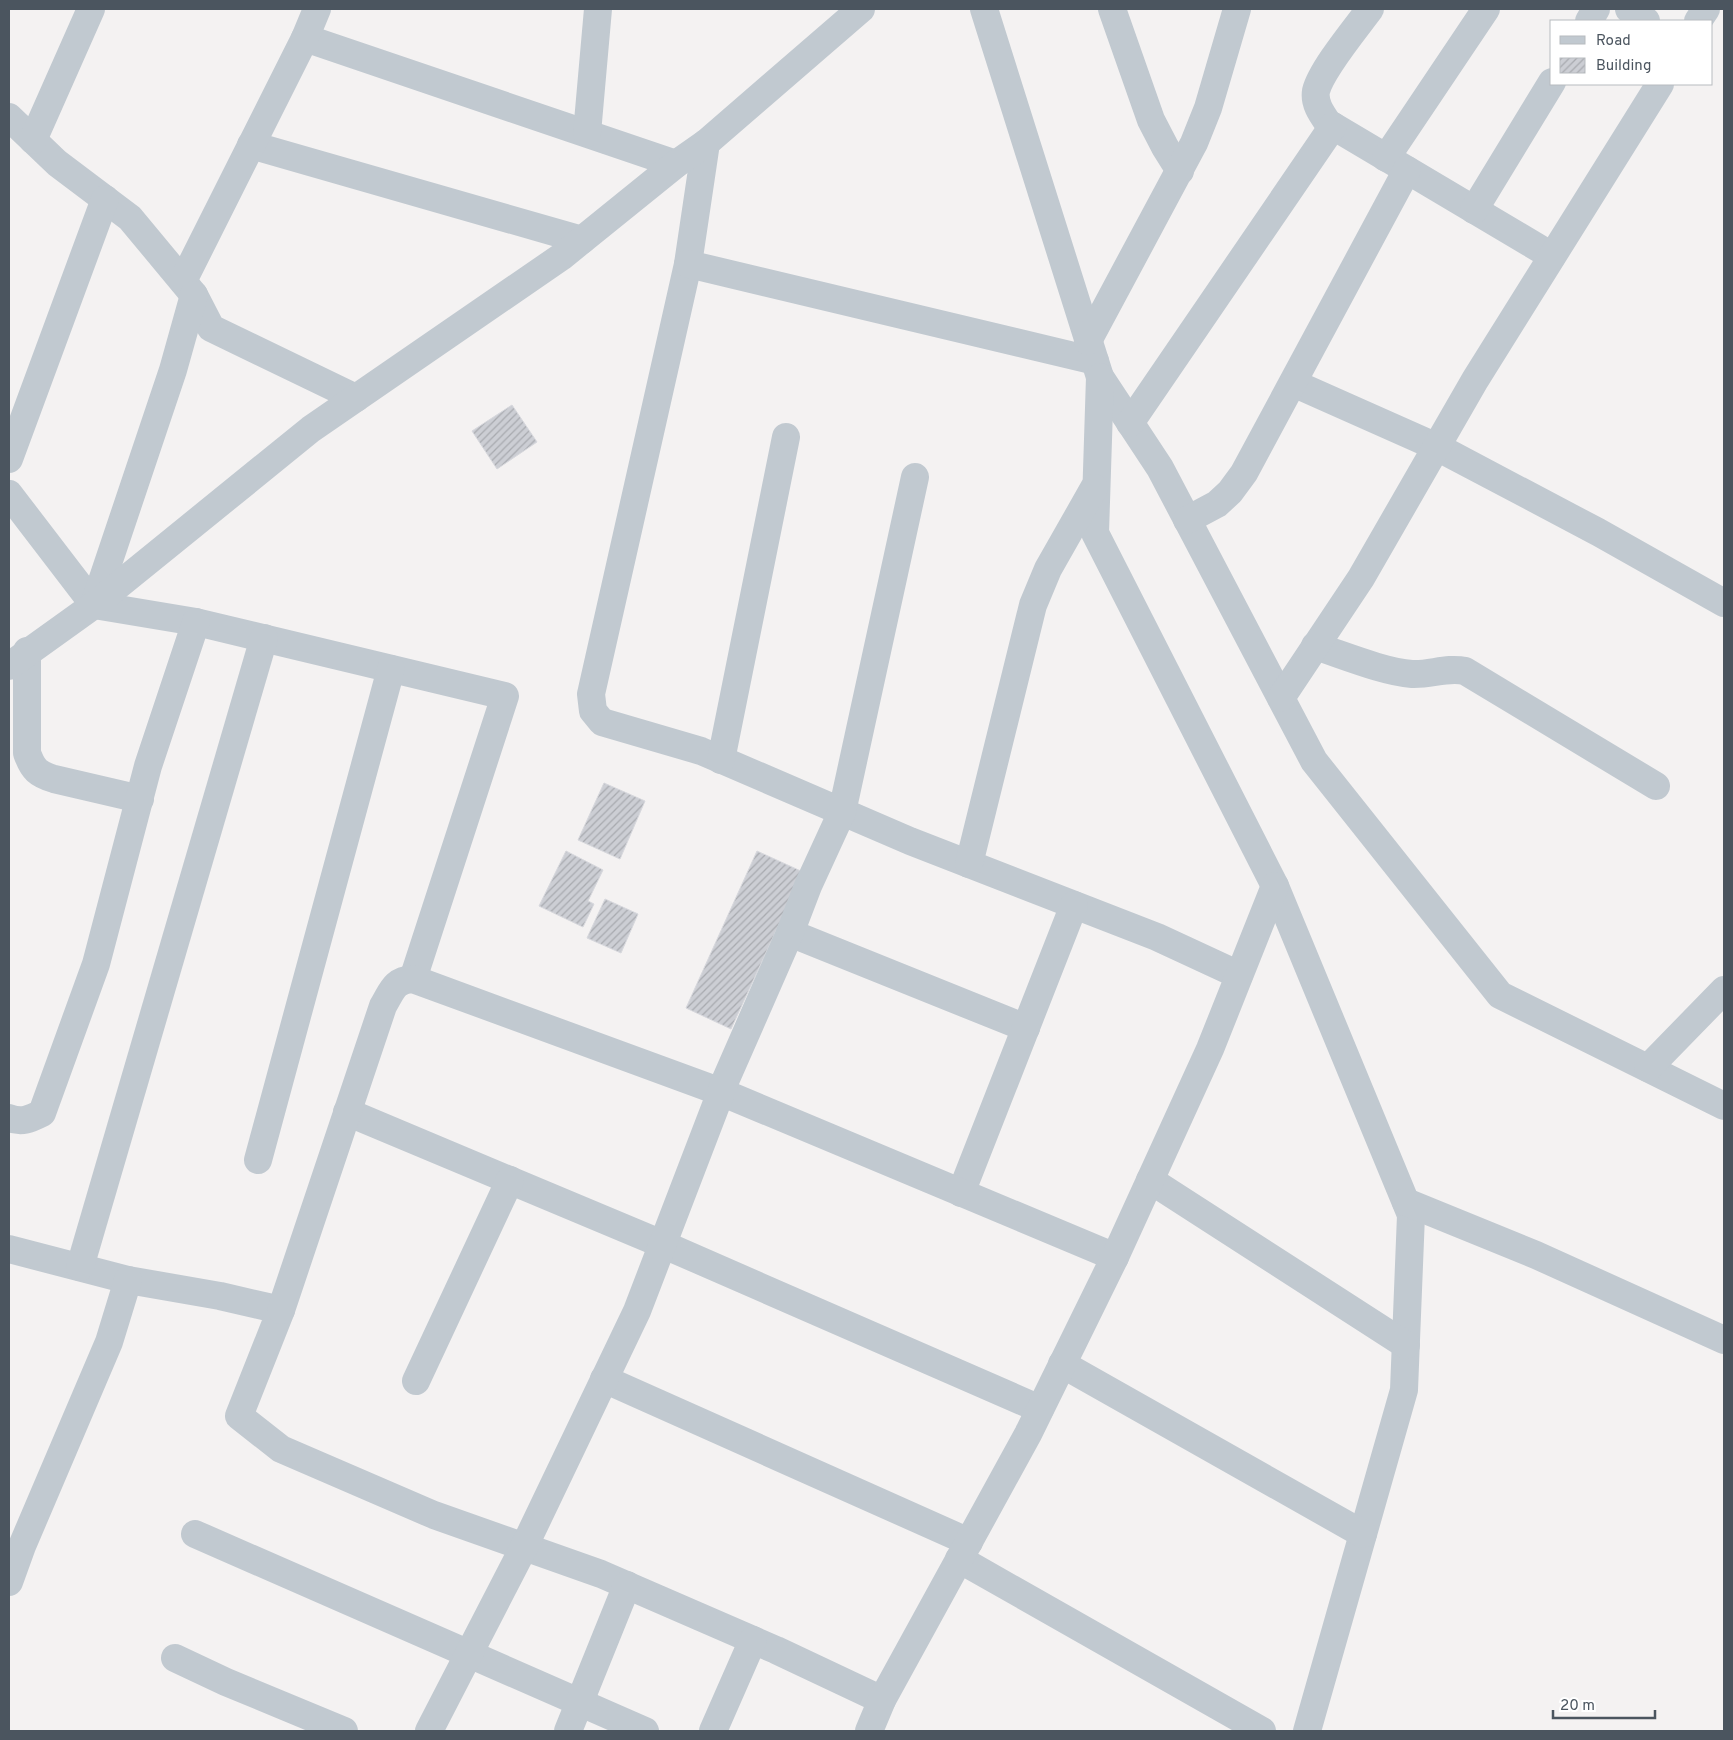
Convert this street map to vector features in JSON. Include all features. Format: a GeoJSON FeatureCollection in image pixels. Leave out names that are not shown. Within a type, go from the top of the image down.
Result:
{"type":"FeatureCollection","features":[{"type":"Feature","properties":{"kind":"street"},"geometry":{"type":"LineString","coordinates":[[33,140],[91,9]]}},
{"type":"Feature","properties":{"kind":"street"},"geometry":{"type":"LineString","coordinates":[[94,604],[173,370],[188,288],[251,145],[305,38],[317,9]]}},
{"type":"Feature","properties":{"kind":"street"},"geometry":{"type":"LineString","coordinates":[[587,134],[598,9]]}},
{"type":"Feature","properties":{"kind":"street"},"geometry":{"type":"LineString","coordinates":[[140,799],[54,779],[41,775],[31,766],[27,753],[18,659],[94,604],[311,429],[560,257],[676,164],[706,143],[861,9]]}},
{"type":"Feature","properties":{"kind":"street"},"geometry":{"type":"LineString","coordinates":[[984,9],[1094,360],[1130,423],[1160,468],[1314,761],[1500,995],[1724,1106]]}},
{"type":"Feature","properties":{"kind":"street"},"geometry":{"type":"LineString","coordinates":[[1112,9],[1151,120],[1180,171]]}},
{"type":"Feature","properties":{"kind":"street"},"geometry":{"type":"LineString","coordinates":[[1237,9],[1208,108],[1194,143],[1094,360],[1095,533],[1275,886],[1411,1215],[1404,1390],[1306,1731]]}},
{"type":"Feature","properties":{"kind":"street"},"geometry":{"type":"LineString","coordinates":[[1370,9],[1323,74],[1316,92],[1318,109],[1328,123],[1552,256]]}},
{"type":"Feature","properties":{"kind":"street"},"geometry":{"type":"LineString","coordinates":[[1187,520],[1217,504],[1230,492],[1244,473],[1293,383],[1397,164],[1486,9]]}},
{"type":"Feature","properties":{"kind":"street"},"geometry":{"type":"LineString","coordinates":[[1590,20],[1596,9]]}},
{"type":"Feature","properties":{"kind":"street"},"geometry":{"type":"LineString","coordinates":[[1629,9],[1645,20]]}},
{"type":"Feature","properties":{"kind":"street"},"geometry":{"type":"LineString","coordinates":[[1699,20],[1706,9]]}},
{"type":"Feature","properties":{"kind":"street"},"geometry":{"type":"LineString","coordinates":[[305,38],[676,164]]}},
{"type":"Feature","properties":{"kind":"street"},"geometry":{"type":"LineString","coordinates":[[1474,210],[1550,85]]}},
{"type":"Feature","properties":{"kind":"street"},"geometry":{"type":"LineString","coordinates":[[1280,698],[1361,578],[1475,380],[1659,85]]}},
{"type":"Feature","properties":{"kind":"street"},"geometry":{"type":"LineString","coordinates":[[9,117],[57,163],[130,218],[188,288],[211,328],[356,398]]}},
{"type":"Feature","properties":{"kind":"street"},"geometry":{"type":"LineString","coordinates":[[1130,423],[1333,126]]}},
{"type":"Feature","properties":{"kind":"street"},"geometry":{"type":"LineString","coordinates":[[706,143],[688,264],[590,694],[594,711],[602,722],[701,752],[910,841],[1157,937],[1239,975]]}},
{"type":"Feature","properties":{"kind":"street"},"geometry":{"type":"LineString","coordinates":[[251,145],[582,240]]}},
{"type":"Feature","properties":{"kind":"street"},"geometry":{"type":"LineString","coordinates":[[9,459],[105,199]]}},
{"type":"Feature","properties":{"kind":"street"},"geometry":{"type":"LineString","coordinates":[[688,264],[1094,360]]}},
{"type":"Feature","properties":{"kind":"street"},"geometry":{"type":"LineString","coordinates":[[1293,383],[1436,447],[1598,532],[1724,604]]}},
{"type":"Feature","properties":{"kind":"street"},"geometry":{"type":"LineString","coordinates":[[721,760],[786,437]]}},
{"type":"Feature","properties":{"kind":"street"},"geometry":{"type":"LineString","coordinates":[[428,1731],[524,1547],[637,1311],[721,1092],[790,933],[808,886],[842,812],[915,477]]}},
{"type":"Feature","properties":{"kind":"street"},"geometry":{"type":"LineString","coordinates":[[969,864],[1033,605],[1048,569],[1096,485]]}},
{"type":"Feature","properties":{"kind":"street"},"geometry":{"type":"LineString","coordinates":[[9,494],[94,604],[196,622],[505,696],[413,979]]}},
{"type":"Feature","properties":{"kind":"street"},"geometry":{"type":"LineString","coordinates":[[9,1118],[27,1120],[42,1113],[96,964],[148,766],[196,622]]}},
{"type":"Feature","properties":{"kind":"street"},"geometry":{"type":"LineString","coordinates":[[80,1267],[264,638]]}},
{"type":"Feature","properties":{"kind":"street"},"geometry":{"type":"LineString","coordinates":[[1315,646],[1396,672],[1413,674],[1456,669],[1465,671],[1656,786]]}},
{"type":"Feature","properties":{"kind":"street"},"geometry":{"type":"LineString","coordinates":[[258,1160],[391,669]]}},
{"type":"Feature","properties":{"kind":"street"},"geometry":{"type":"LineString","coordinates":[[869,1731],[882,1700],[1040,1409],[1115,1256],[1210,1049],[1275,886]]}},
{"type":"Feature","properties":{"kind":"street"},"geometry":{"type":"LineString","coordinates":[[961,1193],[1074,905]]}},
{"type":"Feature","properties":{"kind":"street"},"geometry":{"type":"LineString","coordinates":[[790,933],[1026,1028]]}},
{"type":"Feature","properties":{"kind":"street"},"geometry":{"type":"LineString","coordinates":[[882,1700],[753,1640],[601,1574],[434,1515],[281,1449],[240,1416],[281,1310],[383,1006],[394,986],[402,979],[413,979],[721,1092],[1115,1256]]}},
{"type":"Feature","properties":{"kind":"street"},"geometry":{"type":"LineString","coordinates":[[1648,1068],[1724,990]]}},
{"type":"Feature","properties":{"kind":"street"},"geometry":{"type":"LineString","coordinates":[[347,1112],[662,1244],[1040,1409]]}},
{"type":"Feature","properties":{"kind":"street"},"geometry":{"type":"LineString","coordinates":[[416,1381],[510,1180]]}},
{"type":"Feature","properties":{"kind":"street"},"geometry":{"type":"LineString","coordinates":[[1150,1180],[1406,1345]]}},
{"type":"Feature","properties":{"kind":"street"},"geometry":{"type":"LineString","coordinates":[[1406,1202],[1536,1255],[1724,1340]]}},
{"type":"Feature","properties":{"kind":"street"},"geometry":{"type":"LineString","coordinates":[[9,1248],[128,1280],[220,1296],[281,1310]]}},
{"type":"Feature","properties":{"kind":"street"},"geometry":{"type":"LineString","coordinates":[[9,1582],[22,1546],[109,1342],[128,1280]]}},
{"type":"Feature","properties":{"kind":"street"},"geometry":{"type":"LineString","coordinates":[[1062,1364],[1363,1534]]}},
{"type":"Feature","properties":{"kind":"street"},"geometry":{"type":"LineString","coordinates":[[604,1379],[964,1550],[1262,1731]]}},
{"type":"Feature","properties":{"kind":"street"},"geometry":{"type":"LineString","coordinates":[[195,1534],[645,1731]]}},
{"type":"Feature","properties":{"kind":"street"},"geometry":{"type":"LineString","coordinates":[[568,1731],[627,1585]]}},
{"type":"Feature","properties":{"kind":"street"},"geometry":{"type":"LineString","coordinates":[[713,1731],[753,1640]]}},
{"type":"Feature","properties":{"kind":"street"},"geometry":{"type":"LineString","coordinates":[[175,1658],[226,1682],[344,1731]]}},
{"type":"Feature","properties":{"kind":"building"},"geometry":{"type":"Polygon","coordinates":[[[512,405],[537,442],[497,469],[472,431],[512,405]]]}},
{"type":"Feature","properties":{"kind":"building"},"geometry":{"type":"Polygon","coordinates":[[[604,783],[645,801],[620,859],[578,840],[604,783]]]}},
{"type":"Feature","properties":{"kind":"building"},"geometry":{"type":"Polygon","coordinates":[[[566,851],[603,870],[588,901],[594,904],[583,927],[539,906],[566,851]]]}},
{"type":"Feature","properties":{"kind":"building"},"geometry":{"type":"Polygon","coordinates":[[[757,851],[803,872],[731,1029],[686,1008],[757,851]]]}},
{"type":"Feature","properties":{"kind":"building"},"geometry":{"type":"Polygon","coordinates":[[[605,899],[638,914],[621,953],[587,938],[605,899]]]}}]}
